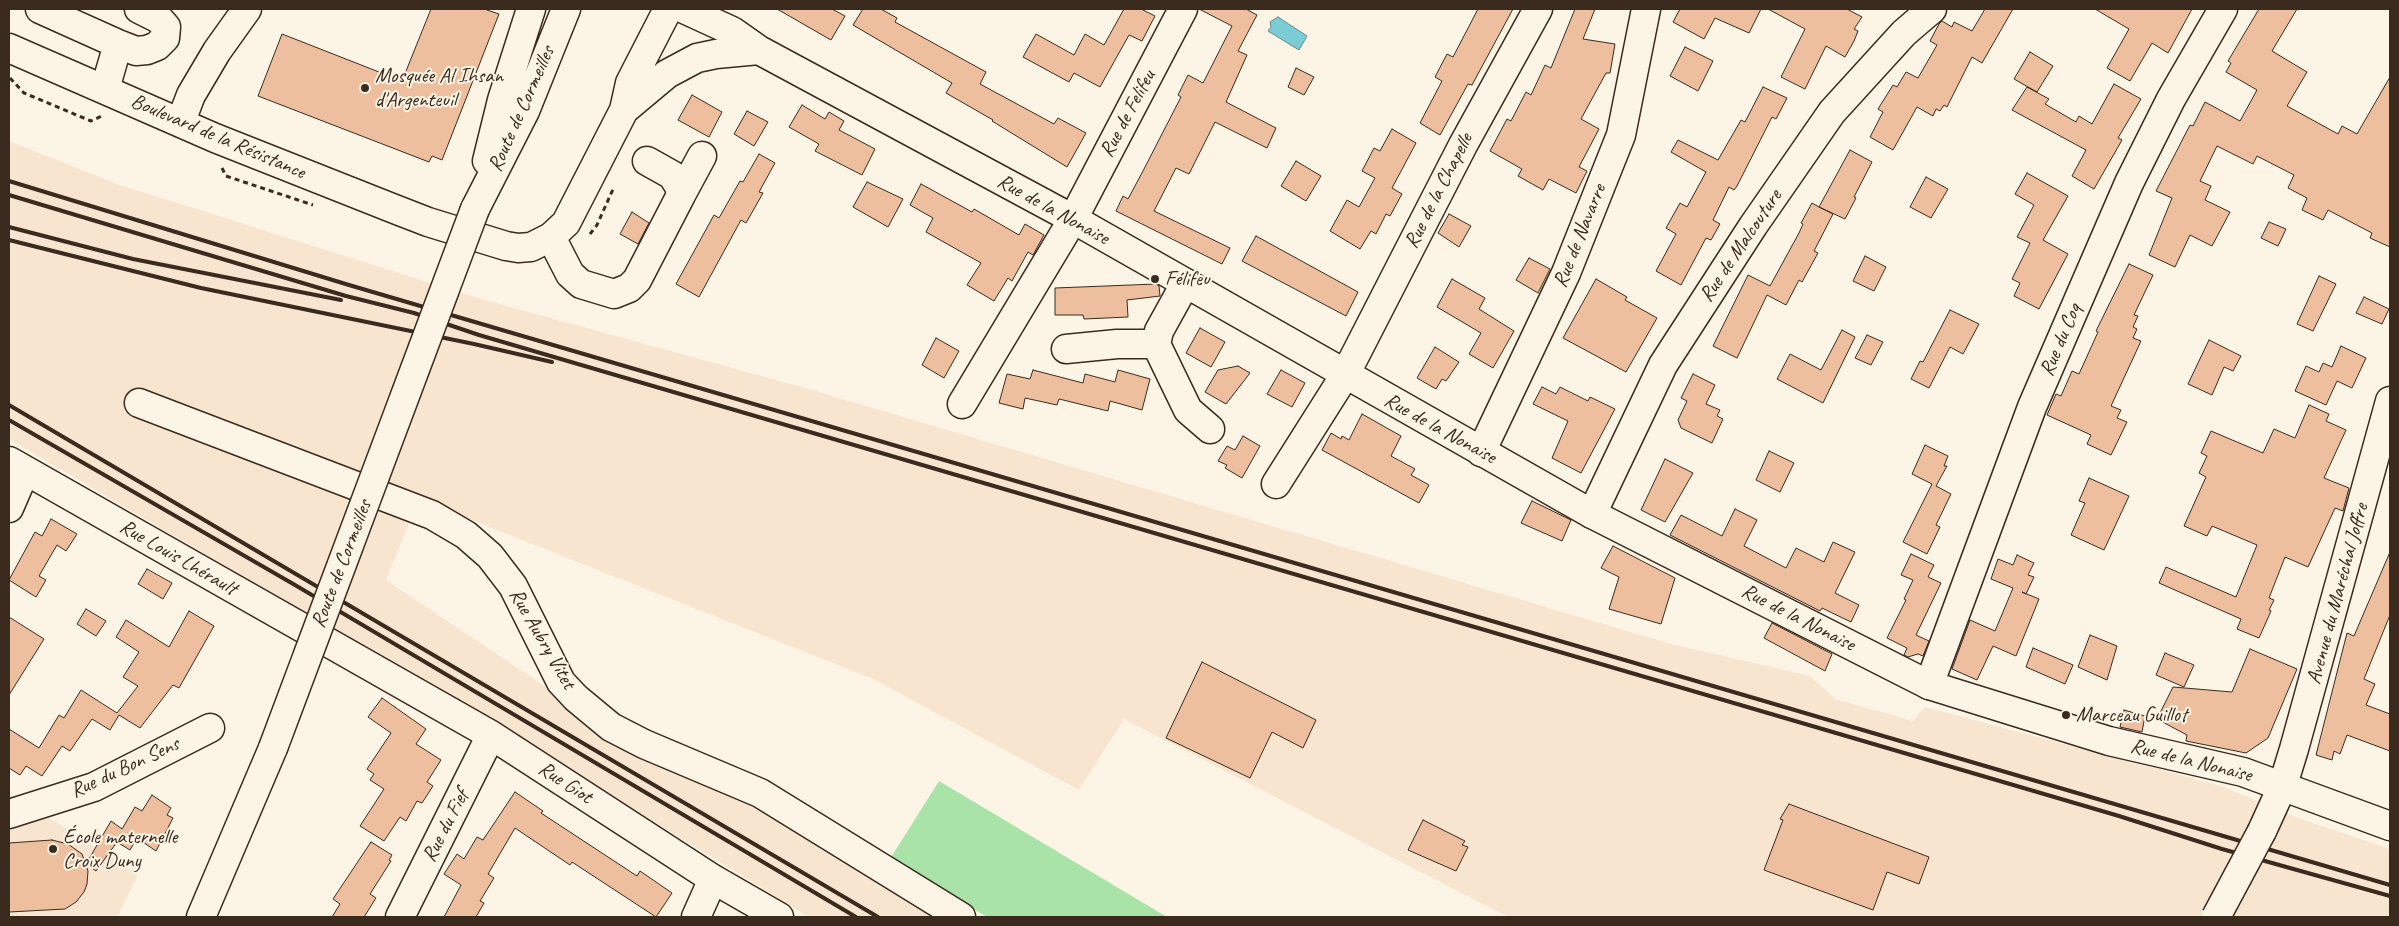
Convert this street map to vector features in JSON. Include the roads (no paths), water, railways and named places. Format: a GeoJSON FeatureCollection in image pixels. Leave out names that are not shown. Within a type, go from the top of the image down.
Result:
{"type":"FeatureCollection","features":[{"type":"Feature","properties":{"kind":"street"},"geometry":{"type":"LineString","coordinates":[[40,9],[118,44],[136,50],[147,50],[157,46],[165,38],[166,27],[159,19],[139,9]]}},
{"type":"Feature","properties":{"kind":"street"},"geometry":{"type":"LineString","coordinates":[[181,122],[191,95],[217,51],[247,9]]}},
{"type":"Feature","properties":{"kind":"street","name":"Route de Cormeilles"},"geometry":{"type":"LineString","coordinates":[[475,209],[502,100],[531,9]]}},
{"type":"Feature","properties":{"kind":"street","name":"Route de Cormeilles"},"geometry":{"type":"LineString","coordinates":[[201,917],[273,748],[475,209],[525,111],[566,9]]}},
{"type":"Feature","properties":{"kind":"street"},"geometry":{"type":"LineString","coordinates":[[668,9],[630,83],[624,110],[566,223],[551,237],[570,274],[581,284],[614,294],[629,288],[637,280],[702,156]]}},
{"type":"Feature","properties":{"kind":"street","name":"Rue de la Nonaise"},"geometry":{"type":"LineString","coordinates":[[684,9],[732,31],[759,50],[1073,219],[1592,514],[1928,685],[2109,741],[2233,769],[2283,785],[2390,826]]}},
{"type":"Feature","properties":{"kind":"street","name":"Rue de Felifeu"},"geometry":{"type":"LineString","coordinates":[[962,404],[1073,219],[1183,9]]}},
{"type":"Feature","properties":{"kind":"street","name":"Rue de la Chapelle"},"geometry":{"type":"LineString","coordinates":[[1345,375],[1463,144],[1538,9]]}},
{"type":"Feature","properties":{"kind":"street","name":"Rue de Navarre"},"geometry":{"type":"LineString","coordinates":[[1481,452],[1566,273],[1621,134],[1646,9]]}},
{"type":"Feature","properties":{"kind":"street","name":"Rue de Malcouture"},"geometry":{"type":"LineString","coordinates":[[1592,514],[1663,365],[1754,226],[1832,112],[1904,33],[1932,9]]}},
{"type":"Feature","properties":{"kind":"street","name":"Rue du Coq"},"geometry":{"type":"LineString","coordinates":[[1928,685],[2032,407],[2129,183],[2171,99],[2223,9]]}},
{"type":"Feature","properties":{"kind":"street"},"geometry":{"type":"LineString","coordinates":[[105,89],[118,44]]}},
{"type":"Feature","properties":{"kind":"street","name":"Boulevard de la Résistance"},"geometry":{"type":"LineString","coordinates":[[9,48],[215,138],[428,222],[518,248],[531,247],[551,237]]}},
{"type":"Feature","properties":{"kind":"street"},"geometry":{"type":"LineString","coordinates":[[624,110],[667,74],[697,58],[716,54],[759,50]]}},
{"type":"Feature","properties":{"kind":"street"},"geometry":{"type":"LineString","coordinates":[[648,161],[672,175],[680,186],[680,195]]}},
{"type":"Feature","properties":{"kind":"street"},"geometry":{"type":"LineString","coordinates":[[1185,284],[1159,331],[1156,344],[1188,410],[1210,429]]}},
{"type":"Feature","properties":{"kind":"street"},"geometry":{"type":"LineString","coordinates":[[1066,349],[1116,344],[1156,344]]}},
{"type":"Feature","properties":{"kind":"street"},"geometry":{"type":"LineString","coordinates":[[1276,484],[1345,375]]}},
{"type":"Feature","properties":{"kind":"street","name":"Avenue du Maréchal Joffre"},"geometry":{"type":"LineString","coordinates":[[2216,917],[2262,831],[2283,785],[2386,437],[2390,401]]}},
{"type":"Feature","properties":{"kind":"street","name":"Rue Aubry Vitet"},"geometry":{"type":"LineString","coordinates":[[139,403],[432,515],[466,535],[490,556],[513,586],[562,682],[576,698],[611,726],[644,744],[760,793],[961,917]]}},
{"type":"Feature","properties":{"kind":"street"},"geometry":{"type":"LineString","coordinates":[[9,508],[17,466]]}},
{"type":"Feature","properties":{"kind":"street","name":"Rue Louis Lhérault"},"geometry":{"type":"LineString","coordinates":[[17,466],[348,654]]}},
{"type":"Feature","properties":{"kind":"street","name":"Rue Giot"},"geometry":{"type":"LineString","coordinates":[[348,654],[491,736],[713,879],[779,917]]}},
{"type":"Feature","properties":{"kind":"street","name":"Rue du Bon Sens"},"geometry":{"type":"LineString","coordinates":[[9,814],[94,787],[210,728]]}},
{"type":"Feature","properties":{"kind":"street","name":"Rue du Fief"},"geometry":{"type":"LineString","coordinates":[[400,917],[491,736]]}},
{"type":"Feature","properties":{"kind":"street"},"geometry":{"type":"LineString","coordinates":[[696,917],[713,879]]}},
{"type":"Feature","properties":{"kind":"water"},"geometry":{"type":"Polygon","coordinates":[[[1278,17],[1307,36],[1299,50],[1268,31],[1271,27],[1270,22],[1278,17]]]}},
{"type":"Feature","properties":{"kind":"railway"},"geometry":{"type":"LineString","coordinates":[[9,181],[349,285],[2390,885]]}},
{"type":"Feature","properties":{"kind":"railway"},"geometry":{"type":"LineString","coordinates":[[9,195],[346,296],[414,313],[479,335],[2119,816],[2222,849],[2390,896]]}},
{"type":"Feature","properties":{"kind":"railway"},"geometry":{"type":"LineString","coordinates":[[9,227],[133,259],[341,300]]}},
{"type":"Feature","properties":{"kind":"railway"},"geometry":{"type":"LineString","coordinates":[[9,240],[201,288],[474,344],[552,362]]}},
{"type":"Feature","properties":{"kind":"railway"},"geometry":{"type":"LineString","coordinates":[[9,405],[878,917]]}},
{"type":"Feature","properties":{"kind":"railway"},"geometry":{"type":"LineString","coordinates":[[9,420],[295,585],[856,917]]}},
{"type":"Feature","properties":{"kind":"place","name":"Mosquée Al Ihsan d'Argenteuil"},"geometry":{"type":"Point","coordinates":[365,88]}},
{"type":"Feature","properties":{"kind":"place","name":"Félifeu"},"geometry":{"type":"Point","coordinates":[1155,279]}},
{"type":"Feature","properties":{"kind":"place","name":"Marceau Guillot"},"geometry":{"type":"Point","coordinates":[2066,715]}},
{"type":"Feature","properties":{"kind":"place","name":"École maternelle Croix Duny"},"geometry":{"type":"Point","coordinates":[53,849]}}]}
